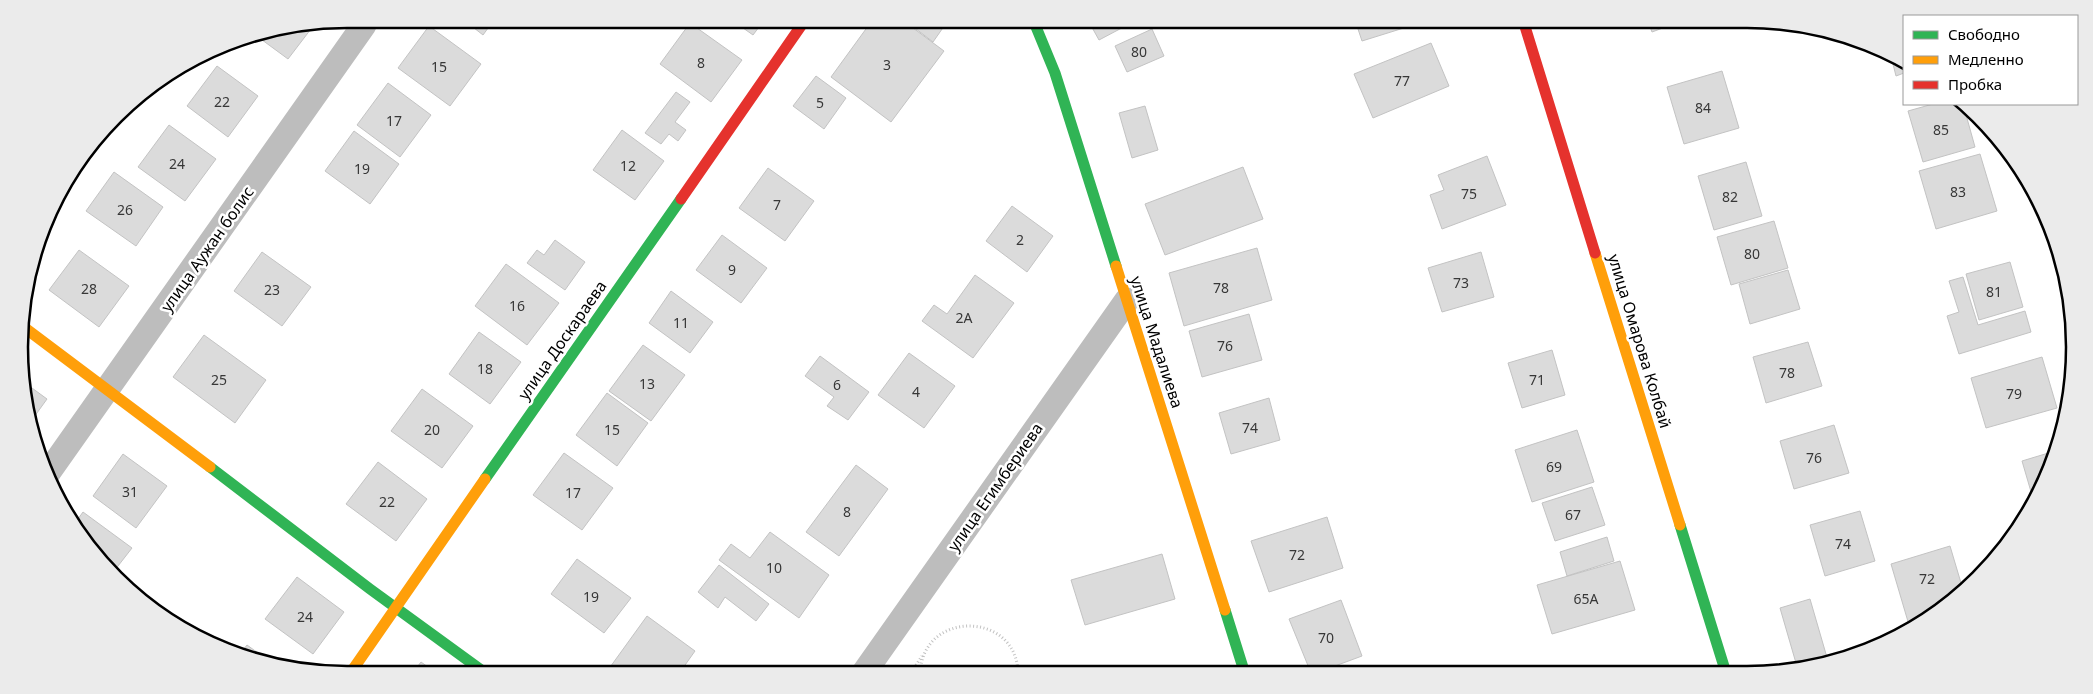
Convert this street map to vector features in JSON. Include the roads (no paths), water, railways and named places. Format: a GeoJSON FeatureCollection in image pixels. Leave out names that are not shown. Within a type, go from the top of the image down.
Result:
{"type":"FeatureCollection","features":[{"type":"Feature","properties":{"kind":"street","name":"улица Аужан болис"},"geometry":{"type":"LineString","coordinates":[[52,468],[362,28]]}},
{"type":"Feature","properties":{"kind":"street","name":"улица Доскараева"},"geometry":{"type":"LineString","coordinates":[[355,666],[800,28]]}},
{"type":"Feature","properties":{"kind":"street","name":"улица Мадалиева"},"geometry":{"type":"LineString","coordinates":[[1036,28],[1055,73],[1242,666]]}},
{"type":"Feature","properties":{"kind":"street","name":"улица Омарова Колбай"},"geometry":{"type":"LineString","coordinates":[[1525,28],[1724,666]]}},
{"type":"Feature","properties":{"kind":"street","name":"улица Егимбериева"},"geometry":{"type":"LineString","coordinates":[[869,666],[1127,300]]}},
{"type":"Feature","properties":{"kind":"street"},"geometry":{"type":"LineString","coordinates":[[28,330],[108,389],[395,609],[475,666]]}}]}
